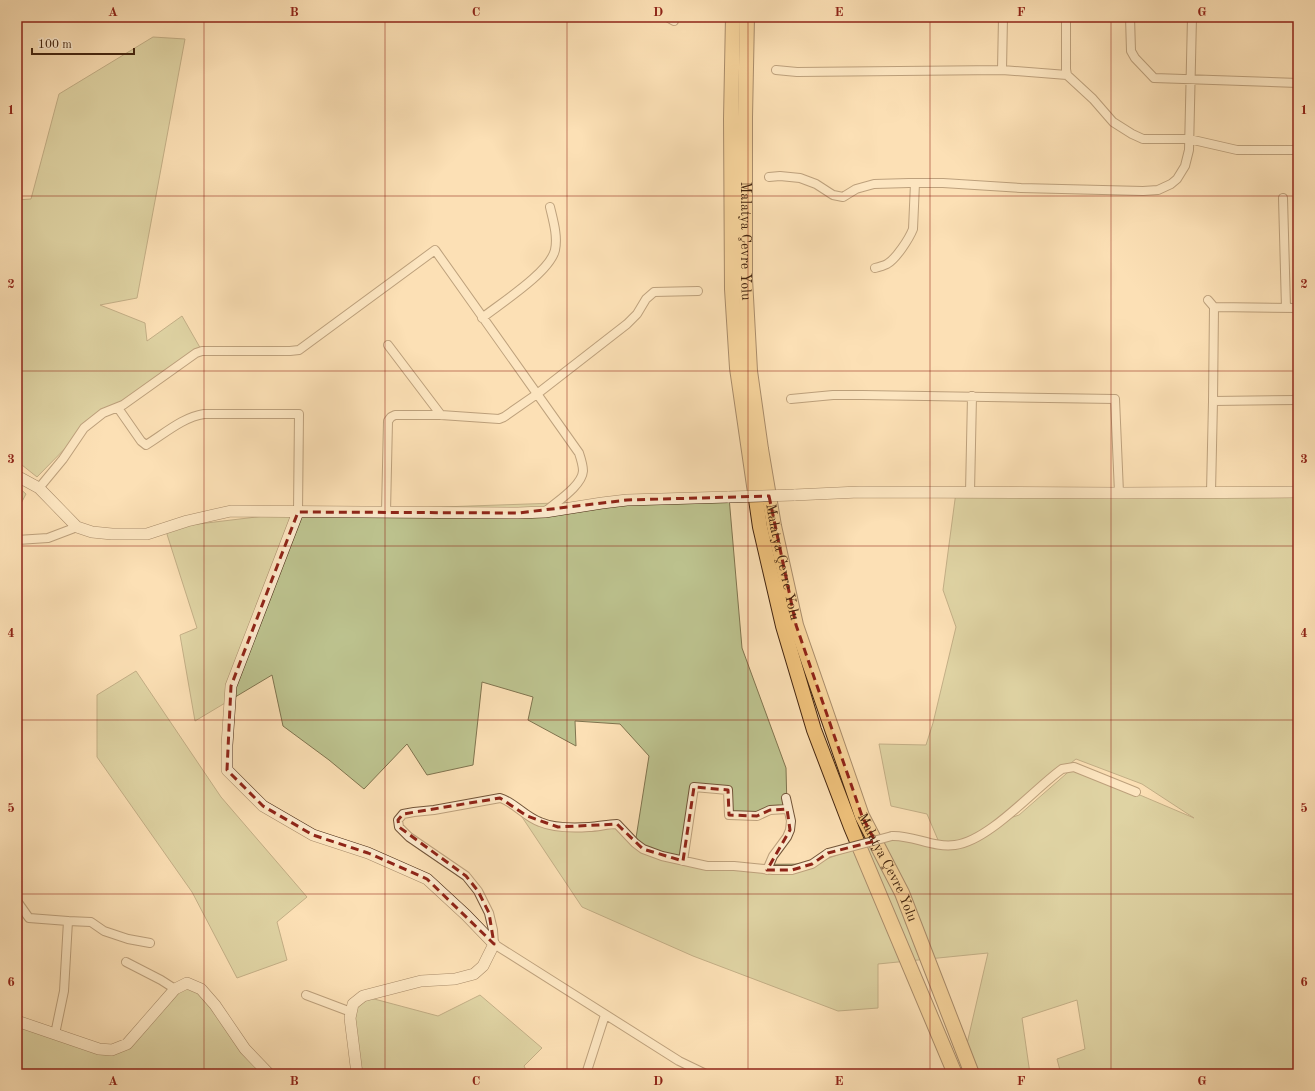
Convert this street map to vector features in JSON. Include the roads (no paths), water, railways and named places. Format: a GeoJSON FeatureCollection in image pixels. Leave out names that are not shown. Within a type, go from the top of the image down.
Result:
{"type":"FeatureCollection","features":[{"type":"Feature","properties":{"kind":"highway","name":"Malatya Çevre Yolu"},"geometry":{"type":"LineString","coordinates":[[732,17],[732,289],[736,368],[760,527],[783,626],[814,730],[851,827],[955,1074]]}},
{"type":"Feature","properties":{"kind":"highway","name":"Malatya Çevre Yolu"},"geometry":{"type":"LineString","coordinates":[[747,17],[745,117],[745,279],[750,371],[774,526],[796,625],[862,816],[902,893],[972,1074]]}},
{"type":"Feature","properties":{"kind":"street"},"geometry":{"type":"LineString","coordinates":[[1002,70],[1003,17]]}},
{"type":"Feature","properties":{"kind":"street"},"geometry":{"type":"LineString","coordinates":[[1066,17],[1067,75],[1093,99],[1113,122],[1132,134],[1143,139],[1152,140],[1189,139],[1237,150],[1298,150]]}},
{"type":"Feature","properties":{"kind":"street"},"geometry":{"type":"LineString","coordinates":[[1130,17],[1131,51],[1134,58],[1154,78],[1191,78],[1298,83]]}},
{"type":"Feature","properties":{"kind":"street"},"geometry":{"type":"LineString","coordinates":[[769,177],[780,176],[800,178],[816,184],[833,195],[843,197],[856,189],[874,184],[915,183],[1118,191],[1158,190],[1171,184],[1178,178],[1184,166],[1188,150],[1192,17]]}},
{"type":"Feature","properties":{"kind":"street"},"geometry":{"type":"LineString","coordinates":[[776,70],[797,72],[1002,70],[1067,75]]}},
{"type":"Feature","properties":{"kind":"street"},"geometry":{"type":"LineString","coordinates":[[875,268],[888,264],[896,256],[911,234],[913,229],[915,183]]}},
{"type":"Feature","properties":{"kind":"street"},"geometry":{"type":"LineString","coordinates":[[1283,198],[1286,308]]}},
{"type":"Feature","properties":{"kind":"street"},"geometry":{"type":"LineString","coordinates":[[482,318],[540,273],[549,264],[555,249],[554,223],[550,207]]}},
{"type":"Feature","properties":{"kind":"street"},"geometry":{"type":"LineString","coordinates":[[39,488],[63,459],[84,428],[103,413],[118,408],[188,358],[202,351],[299,350],[435,250],[579,453],[583,472],[579,484],[545,512]]}},
{"type":"Feature","properties":{"kind":"street"},"geometry":{"type":"LineString","coordinates":[[386,512],[388,421],[391,417],[395,415],[441,415],[504,417],[537,394],[627,324],[637,314],[646,299],[654,292],[698,291]]}},
{"type":"Feature","properties":{"kind":"street"},"geometry":{"type":"LineString","coordinates":[[1208,300],[1214,307],[1211,492]]}},
{"type":"Feature","properties":{"kind":"street"},"geometry":{"type":"LineString","coordinates":[[1214,307],[1298,308]]}},
{"type":"Feature","properties":{"kind":"street"},"geometry":{"type":"LineString","coordinates":[[388,345],[441,415]]}},
{"type":"Feature","properties":{"kind":"street"},"geometry":{"type":"LineString","coordinates":[[791,399],[848,395],[1115,398],[1119,493]]}},
{"type":"Feature","properties":{"kind":"street"},"geometry":{"type":"LineString","coordinates":[[970,492],[972,396]]}},
{"type":"Feature","properties":{"kind":"street"},"geometry":{"type":"LineString","coordinates":[[1213,401],[1298,400]]}},
{"type":"Feature","properties":{"kind":"street"},"geometry":{"type":"LineString","coordinates":[[118,408],[146,446],[184,420],[194,415],[299,414],[298,512],[231,686],[227,770],[263,806],[313,835],[368,853],[427,879],[466,915],[494,944],[679,1061],[706,1074]]}},
{"type":"Feature","properties":{"kind":"street"},"geometry":{"type":"LineString","coordinates":[[17,476],[39,488],[77,527],[92,532],[112,534],[147,534],[187,521],[231,511],[518,513],[545,512],[627,500],[859,492],[1298,492]]}},
{"type":"Feature","properties":{"kind":"street"},"geometry":{"type":"LineString","coordinates":[[17,540],[48,538],[77,527]]}},
{"type":"Feature","properties":{"kind":"street"},"geometry":{"type":"LineString","coordinates":[[357,1074],[350,1018],[354,1004],[363,996],[421,981],[455,979],[474,974],[483,966],[494,944],[493,930],[489,914],[478,891],[466,876],[409,837],[398,826],[398,820],[403,814],[500,798],[507,800],[527,816],[541,823],[589,827],[617,824],[635,843],[643,849],[662,856],[707,866],[734,866],[767,870],[792,870],[812,864],[828,853],[892,836],[902,836],[926,843],[941,845],[956,845],[971,841],[988,831],[1062,768],[1074,767],[1136,792]]}},
{"type":"Feature","properties":{"kind":"street"},"geometry":{"type":"LineString","coordinates":[[683,861],[694,788],[728,790],[729,815],[757,816],[770,810],[787,809]]}},
{"type":"Feature","properties":{"kind":"street"},"geometry":{"type":"LineString","coordinates":[[767,870],[773,856],[787,837],[790,830],[791,821],[787,809],[786,798]]}},
{"type":"Feature","properties":{"kind":"street"},"geometry":{"type":"LineString","coordinates":[[17,901],[29,918],[91,922],[104,931],[128,939],[150,943]]}},
{"type":"Feature","properties":{"kind":"street"},"geometry":{"type":"LineString","coordinates":[[55,1034],[64,991],[68,921]]}},
{"type":"Feature","properties":{"kind":"street"},"geometry":{"type":"LineString","coordinates":[[126,962],[175,989]]}},
{"type":"Feature","properties":{"kind":"street"},"geometry":{"type":"LineString","coordinates":[[17,1021],[99,1049],[112,1050],[126,1044],[175,989],[187,983],[201,989],[215,1005],[244,1049],[269,1074]]}},
{"type":"Feature","properties":{"kind":"street"},"geometry":{"type":"LineString","coordinates":[[306,995],[352,1012]]}},
{"type":"Feature","properties":{"kind":"street"},"geometry":{"type":"LineString","coordinates":[[586,1074],[605,1015]]}}]}
